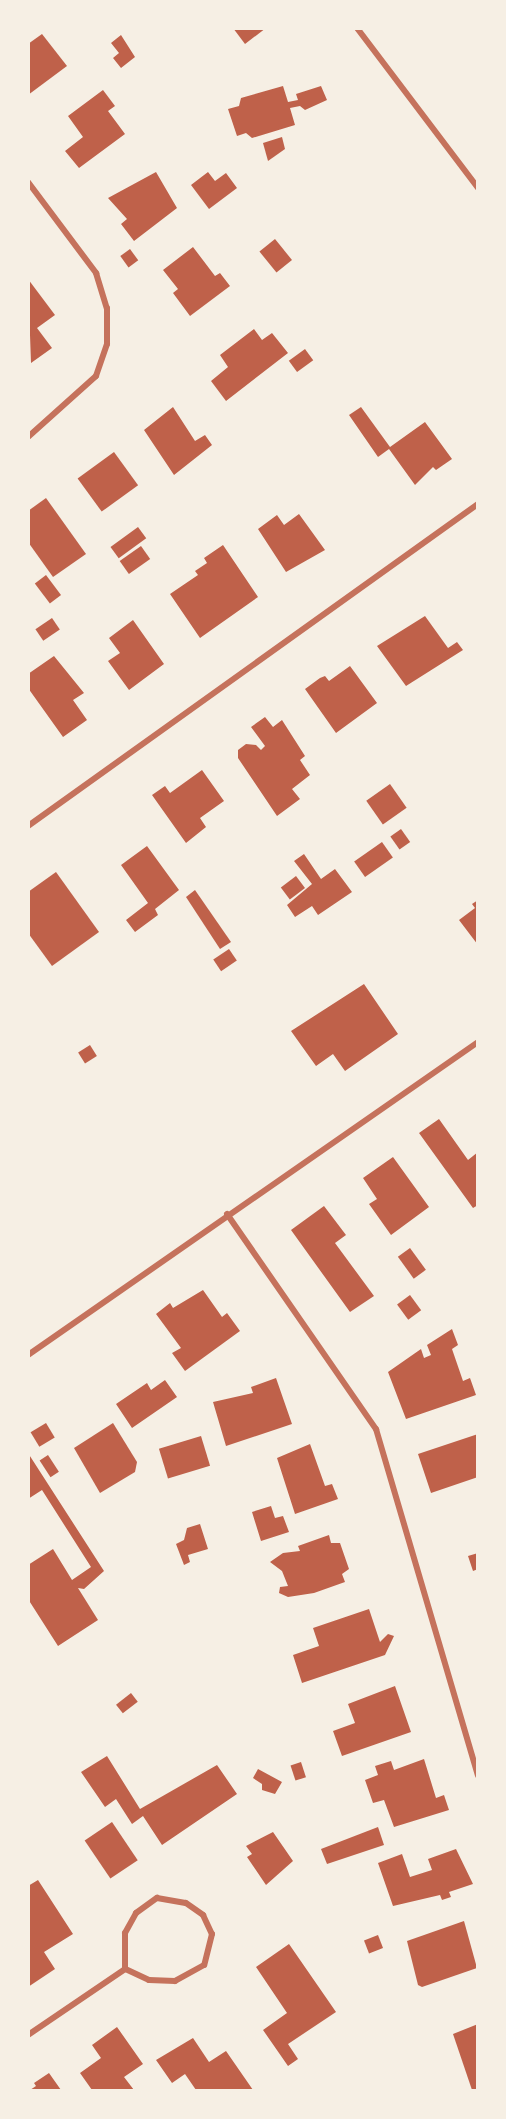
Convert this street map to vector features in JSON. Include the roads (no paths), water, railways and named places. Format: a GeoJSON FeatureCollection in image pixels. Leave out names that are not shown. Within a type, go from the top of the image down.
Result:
{"type":"FeatureCollection","features":[{"type":"Feature","properties":{"kind":"street"},"geometry":{"type":"LineString","coordinates":[[357,28],[477,188]]}},
{"type":"Feature","properties":{"kind":"street"},"geometry":{"type":"LineString","coordinates":[[28,182],[96,273],[107,320],[107,344],[96,376],[28,437]]}},
{"type":"Feature","properties":{"kind":"street"},"geometry":{"type":"LineString","coordinates":[[28,826],[477,504]]}},
{"type":"Feature","properties":{"kind":"street"},"geometry":{"type":"LineString","coordinates":[[28,1354],[477,1042]]}},
{"type":"Feature","properties":{"kind":"street"},"geometry":{"type":"LineString","coordinates":[[227,1214],[376,1429],[477,1775]]}},
{"type":"Feature","properties":{"kind":"street"},"geometry":{"type":"LineString","coordinates":[[157,1898],[186,1903],[203,1915],[212,1934],[204,1965],[175,1981],[149,1980],[125,1969],[125,1933],[136,1913],[157,1898]]}},
{"type":"Feature","properties":{"kind":"street"},"geometry":{"type":"LineString","coordinates":[[28,2035],[125,1969]]}}]}
